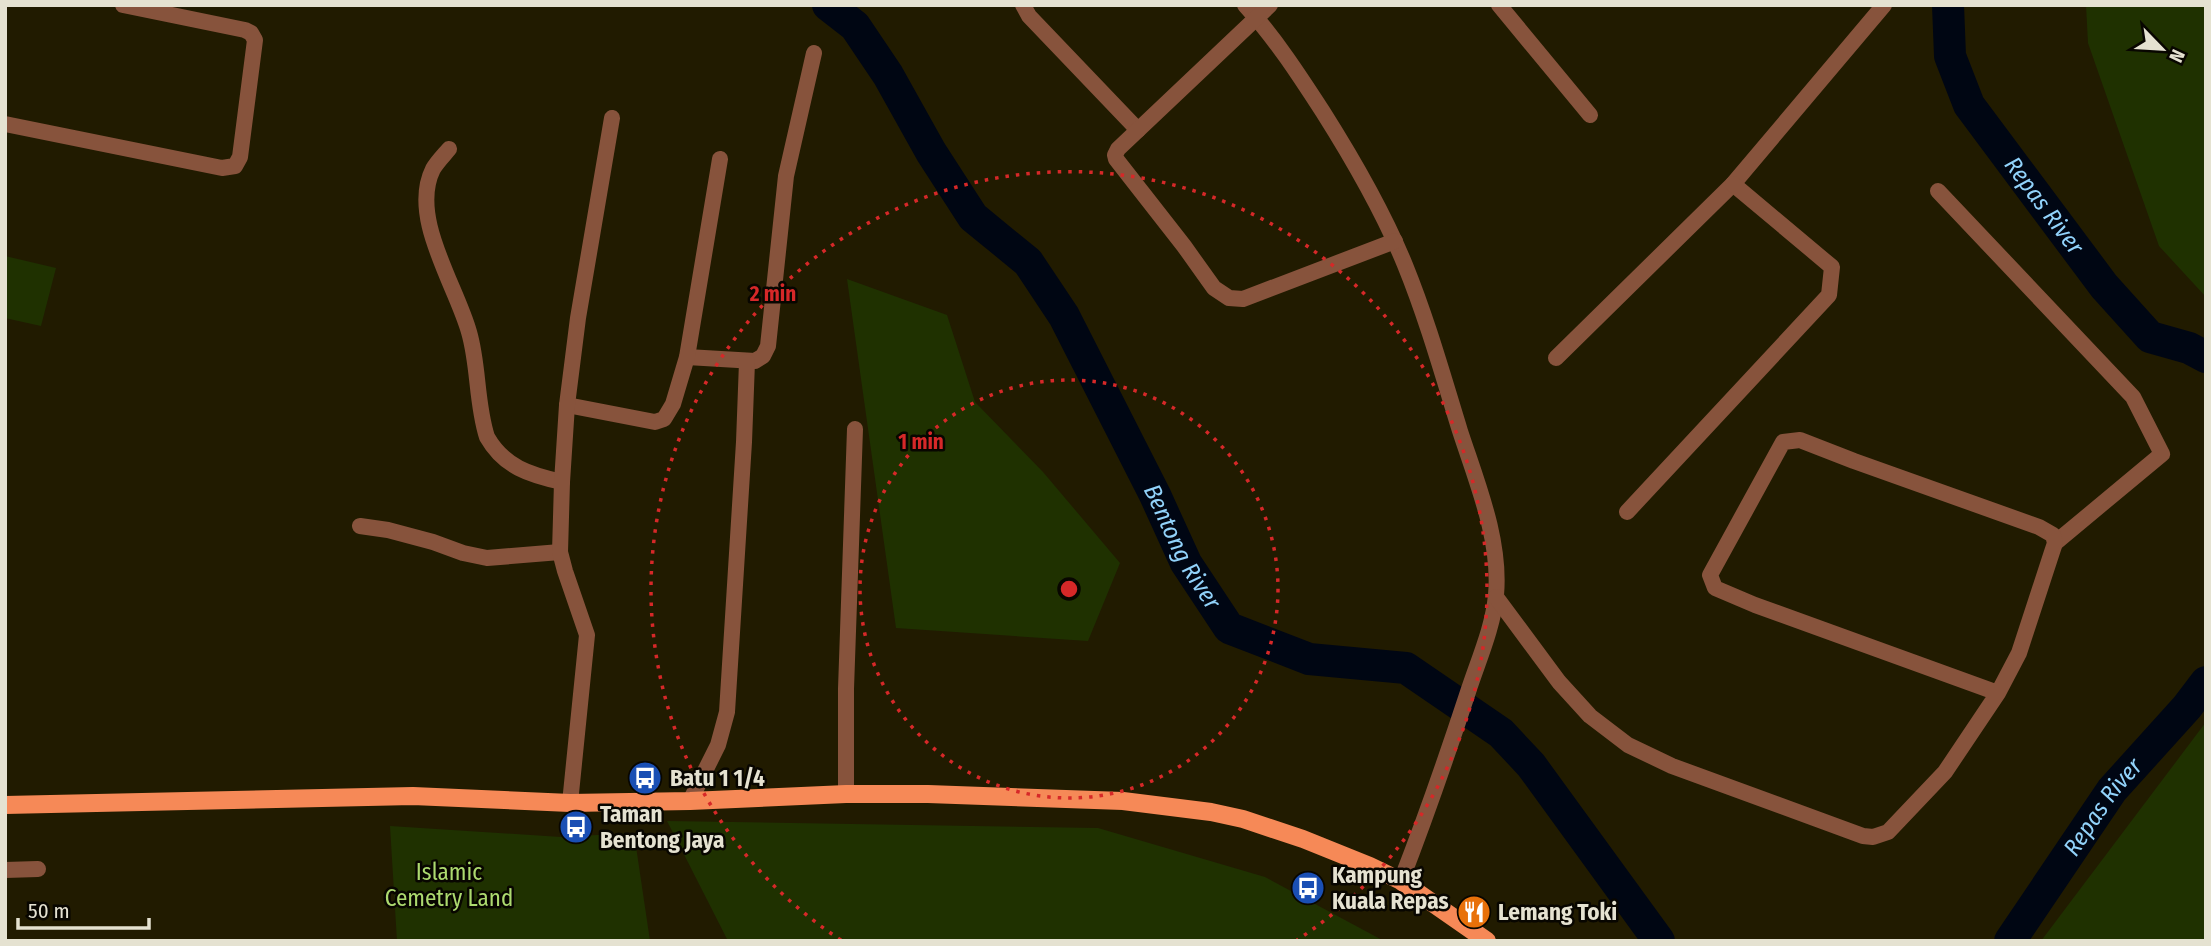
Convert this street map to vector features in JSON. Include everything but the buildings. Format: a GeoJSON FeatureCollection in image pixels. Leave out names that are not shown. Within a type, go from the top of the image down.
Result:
{"type":"FeatureCollection","features":[{"type":"Feature","properties":{"kind":"main road"},"geometry":{"type":"LineString","coordinates":[[5,805],[412,796],[570,803],[846,794],[928,794],[1158,804],[1243,819],[1370,866],[1401,881],[1487,941]]}},
{"type":"Feature","properties":{"kind":"street"},"geometry":{"type":"LineString","coordinates":[[5,124],[222,168],[235,166],[240,157],[255,40],[253,36],[245,30],[123,5]]}},
{"type":"Feature","properties":{"kind":"street"},"geometry":{"type":"LineString","coordinates":[[1023,5],[1029,16],[1138,130]]}},
{"type":"Feature","properties":{"kind":"street"},"geometry":{"type":"LineString","coordinates":[[1245,5],[1294,68],[1332,127],[1369,188],[1395,241],[1418,301],[1489,525],[1497,568],[1496,597],[1489,628],[1441,776],[1401,881]]}},
{"type":"Feature","properties":{"kind":"street"},"geometry":{"type":"LineString","coordinates":[[1270,5],[1118,149],[1116,159],[1184,246],[1200,271],[1222,295],[1236,300],[1395,241]]}},
{"type":"Feature","properties":{"kind":"street"},"geometry":{"type":"LineString","coordinates":[[1499,5],[1590,115]]}},
{"type":"Feature","properties":{"kind":"street"},"geometry":{"type":"LineString","coordinates":[[1556,358],[1733,184],[1884,5]]}},
{"type":"Feature","properties":{"kind":"street"},"geometry":{"type":"LineString","coordinates":[[687,358],[755,361],[763,356],[768,346],[786,176],[814,53]]}},
{"type":"Feature","properties":{"kind":"street"},"geometry":{"type":"LineString","coordinates":[[570,803],[587,635],[560,552],[562,482],[567,405],[578,318],[612,118]]}},
{"type":"Feature","properties":{"kind":"street"},"geometry":{"type":"LineString","coordinates":[[449,149],[434,166],[430,176],[426,197],[427,211],[436,248],[469,333],[486,437],[493,448],[511,465],[537,476],[562,482]]}},
{"type":"Feature","properties":{"kind":"street"},"geometry":{"type":"LineString","coordinates":[[567,405],[655,422],[664,419],[677,394],[687,358],[720,159]]}},
{"type":"Feature","properties":{"kind":"street"},"geometry":{"type":"LineString","coordinates":[[1627,512],[1829,295],[1832,267],[1733,184]]}},
{"type":"Feature","properties":{"kind":"street"},"geometry":{"type":"LineString","coordinates":[[1938,191],[2133,397],[2162,454],[2054,543]]}},
{"type":"Feature","properties":{"kind":"street"},"geometry":{"type":"LineString","coordinates":[[690,801],[718,745],[727,712],[747,362]]}},
{"type":"Feature","properties":{"kind":"street"},"geometry":{"type":"LineString","coordinates":[[846,794],[846,689],[855,429]]}},
{"type":"Feature","properties":{"kind":"street"},"geometry":{"type":"LineString","coordinates":[[1496,597],[1590,716],[1628,745],[1672,766],[1863,836],[1873,837],[1888,832],[1945,772],[1998,693],[2019,653],[2054,543],[2053,535],[2039,527],[1800,440],[1783,442],[1710,575],[1714,588],[1998,693]]}},
{"type":"Feature","properties":{"kind":"street"},"geometry":{"type":"LineString","coordinates":[[360,526],[433,542],[487,558],[560,552]]}},
{"type":"Feature","properties":{"kind":"street"},"geometry":{"type":"LineString","coordinates":[[5,870],[37,869]]}},
{"type":"Feature","properties":{"kind":"green space"},"geometry":{"type":"Polygon","coordinates":[[[2086,5],[2206,5],[2206,297],[2159,246],[2088,43],[2086,5]]]}},
{"type":"Feature","properties":{"kind":"green space"},"geometry":{"type":"Polygon","coordinates":[[[5,256],[56,268],[41,326],[5,318],[5,256]]]}},
{"type":"Feature","properties":{"kind":"green space"},"geometry":{"type":"Polygon","coordinates":[[[847,279],[947,315],[975,402],[1043,472],[1120,563],[1088,641],[896,628],[847,279]]]}},
{"type":"Feature","properties":{"kind":"green space"},"geometry":{"type":"Polygon","coordinates":[[[2206,722],[2206,941],[2041,941],[2206,722]]]}},
{"type":"Feature","properties":{"kind":"green space"},"geometry":{"type":"Polygon","coordinates":[[[667,821],[1098,828],[1265,877],[1384,941],[728,941],[667,821]]]}},
{"type":"Feature","properties":{"kind":"green space","name":"Islamic Cemetry Land"},"geometry":{"type":"Polygon","coordinates":[[[390,826],[561,837],[634,833],[650,941],[397,941],[390,826]]]}},
{"type":"Feature","properties":{"kind":"waterway","name":"Bentong River"},"geometry":{"type":"LineString","coordinates":[[828,5],[855,26],[888,75],[931,152],[973,217],[1028,262],[1064,316],[1155,495],[1186,563],[1229,628],[1309,659],[1406,668],[1501,733],[1531,765],[1659,941]]}},
{"type":"Feature","properties":{"kind":"waterway","name":"Repas River"},"geometry":{"type":"LineString","coordinates":[[1948,5],[1950,56],[1969,105],[2104,286],[2150,337],[2189,348],[2206,357]]}},
{"type":"Feature","properties":{"kind":"waterway","name":"Repas River"},"geometry":{"type":"LineString","coordinates":[[2010,941],[2112,790],[2206,682]]}},
{"type":"Feature","properties":{"kind":"place","name":"Batu 1 1/4"},"geometry":{"type":"Point","coordinates":[645,778]}},
{"type":"Feature","properties":{"kind":"place","name":"Taman Bentong Jaya"},"geometry":{"type":"Point","coordinates":[576,827]}},
{"type":"Feature","properties":{"kind":"place","name":"Kampung Kuala Repas"},"geometry":{"type":"Point","coordinates":[1308,888]}},
{"type":"Feature","properties":{"kind":"place","name":"Lemang Toki"},"geometry":{"type":"Point","coordinates":[1474,912]}}]}
